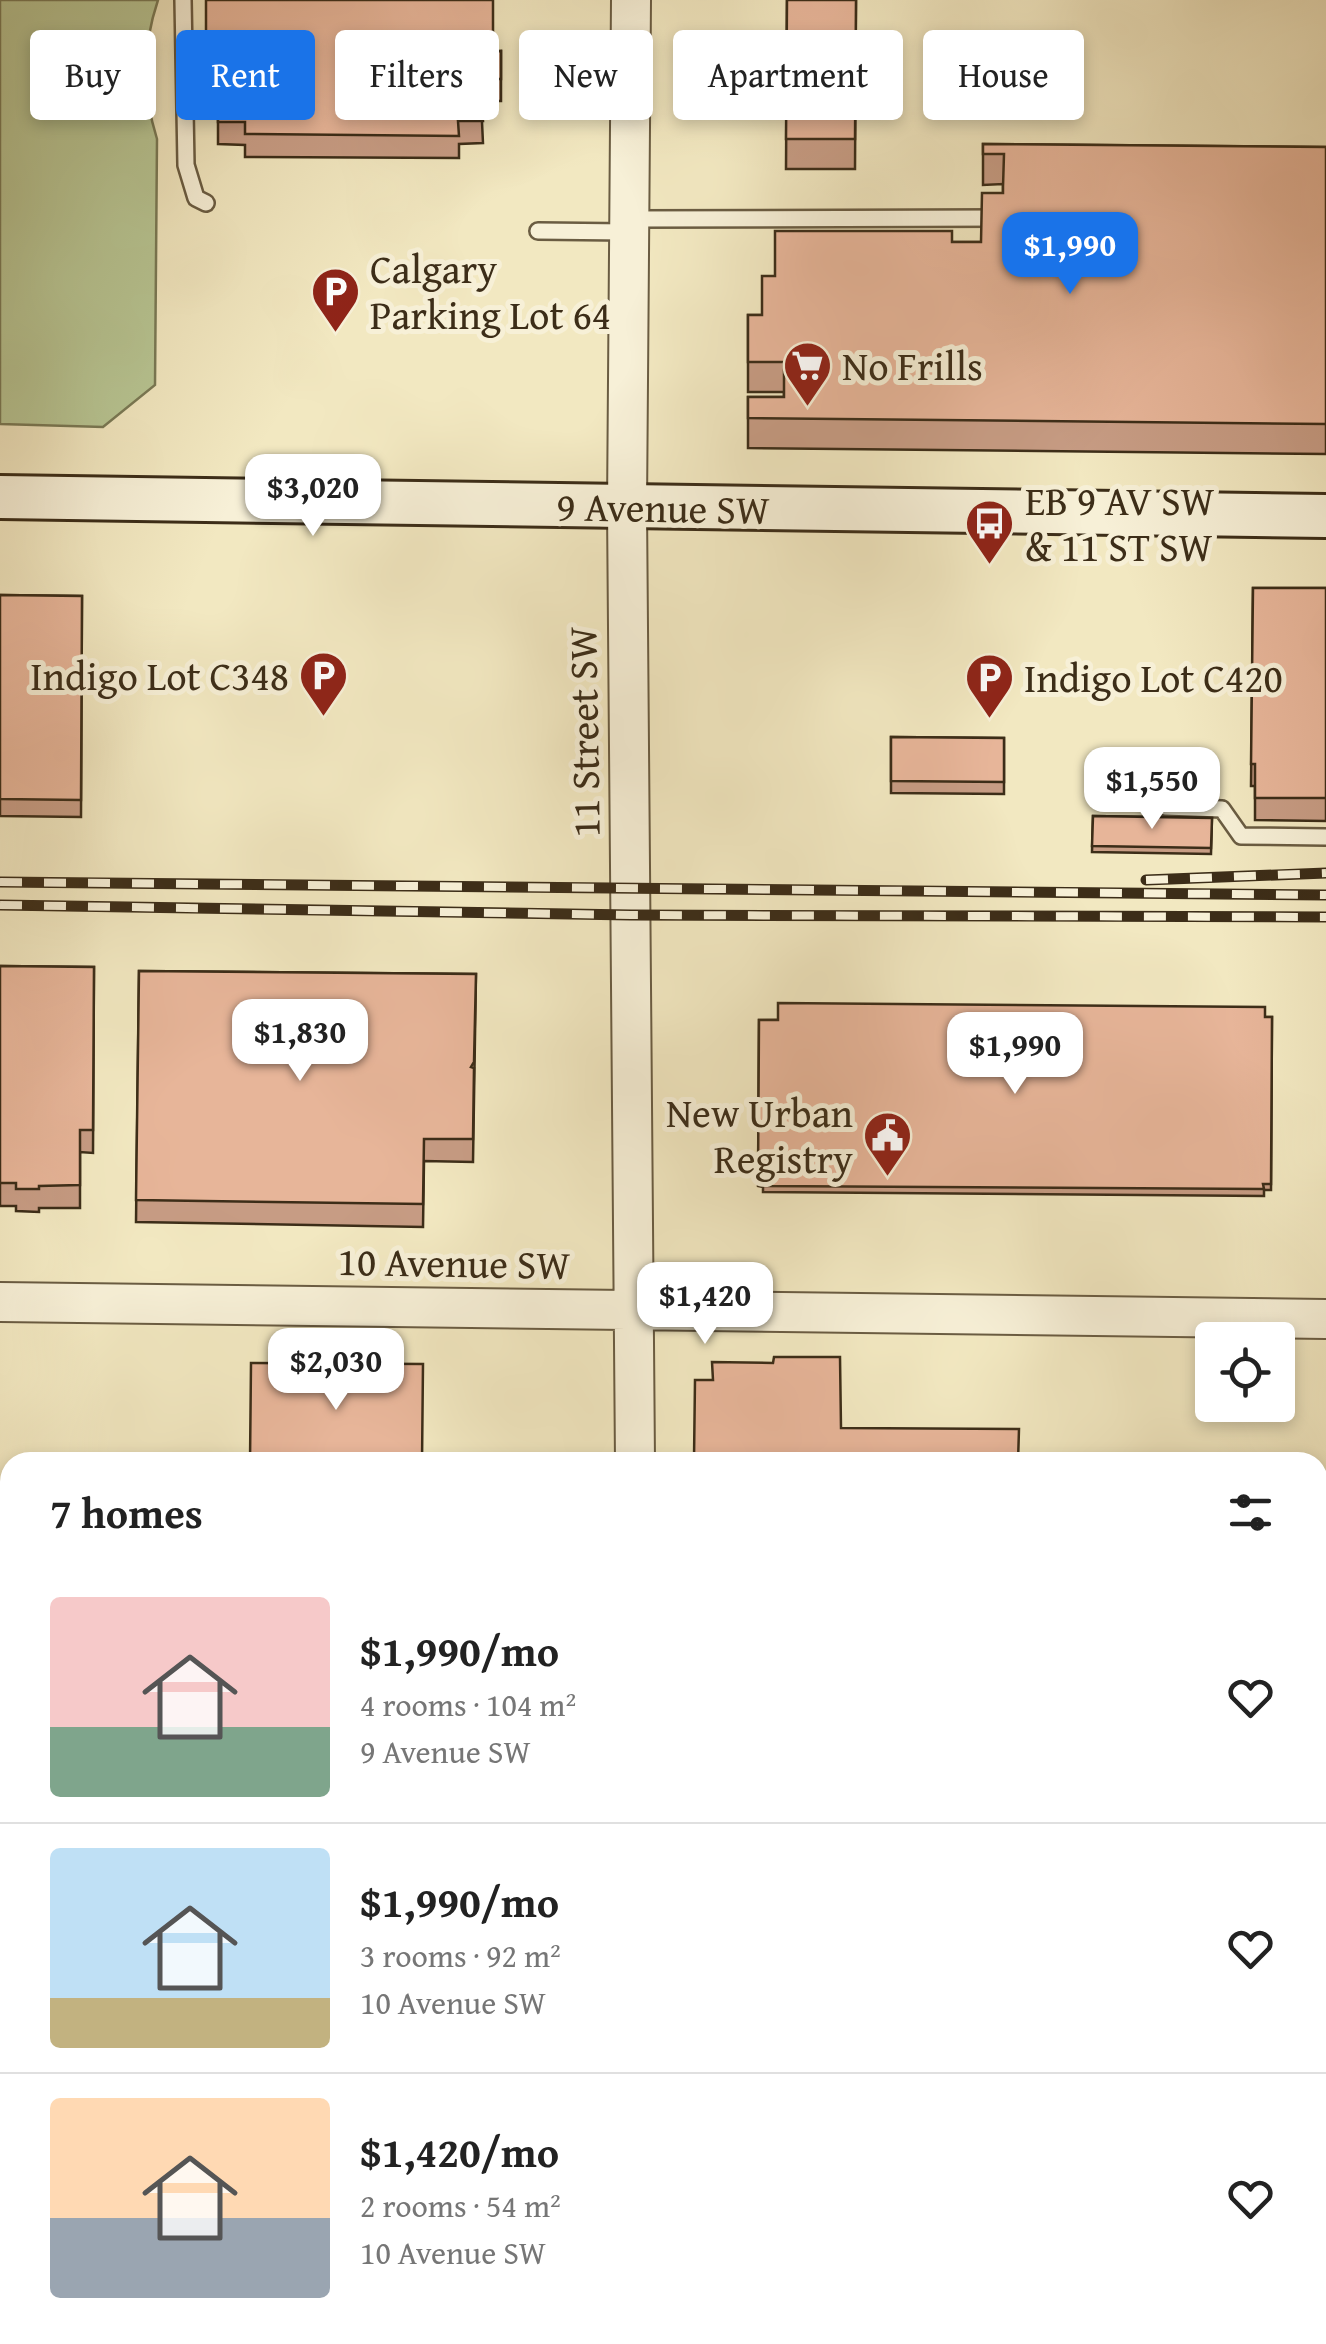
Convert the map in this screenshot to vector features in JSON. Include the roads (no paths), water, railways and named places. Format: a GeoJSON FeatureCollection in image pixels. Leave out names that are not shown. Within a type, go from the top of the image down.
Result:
{"type":"FeatureCollection","features":[{"type":"Feature","properties":{"kind":"main road","name":"9 Avenue SW"},"geometry":{"type":"LineString","coordinates":[[0,497],[1326,516]]}},
{"type":"Feature","properties":{"kind":"street","name":"11 Street SW"},"geometry":{"type":"LineString","coordinates":[[631,0],[627,508],[635,1452]]}},
{"type":"Feature","properties":{"kind":"street","name":"10 Avenue SW"},"geometry":{"type":"LineString","coordinates":[[0,1302],[1326,1320]]}},
{"type":"Feature","properties":{"kind":"lane"},"geometry":{"type":"LineString","coordinates":[[183,0],[186,166],[196,198],[206,203]]}},
{"type":"Feature","properties":{"kind":"lane"},"geometry":{"type":"LineString","coordinates":[[538,231],[1003,218]]}},
{"type":"Feature","properties":{"kind":"lane"},"geometry":{"type":"LineString","coordinates":[[1165,807],[1222,809],[1241,836],[1326,836]]}},
{"type":"Feature","properties":{"kind":"railway"},"geometry":{"type":"LineString","coordinates":[[1146,880],[1326,873]]}},
{"type":"Feature","properties":{"kind":"railway"},"geometry":{"type":"LineString","coordinates":[[0,882],[1326,895]]}},
{"type":"Feature","properties":{"kind":"railway"},"geometry":{"type":"LineString","coordinates":[[0,905],[631,915],[1326,917]]}},
{"type":"Feature","properties":{"kind":"place","name":"Calgary Parking Lot 64"},"geometry":{"type":"Point","coordinates":[335,334]}},
{"type":"Feature","properties":{"kind":"place","name":"No Frills"},"geometry":{"type":"Point","coordinates":[807,408]}},
{"type":"Feature","properties":{"kind":"place","name":"EB 9 AV SW & 11 ST SW"},"geometry":{"type":"Point","coordinates":[990,566]}},
{"type":"Feature","properties":{"kind":"place","name":"Indigo Lot C348"},"geometry":{"type":"Point","coordinates":[324,718]}},
{"type":"Feature","properties":{"kind":"place","name":"Indigo Lot C420"},"geometry":{"type":"Point","coordinates":[989,720]}},
{"type":"Feature","properties":{"kind":"place","name":"New Urban Registry"},"geometry":{"type":"Point","coordinates":[888,1178]}}]}
